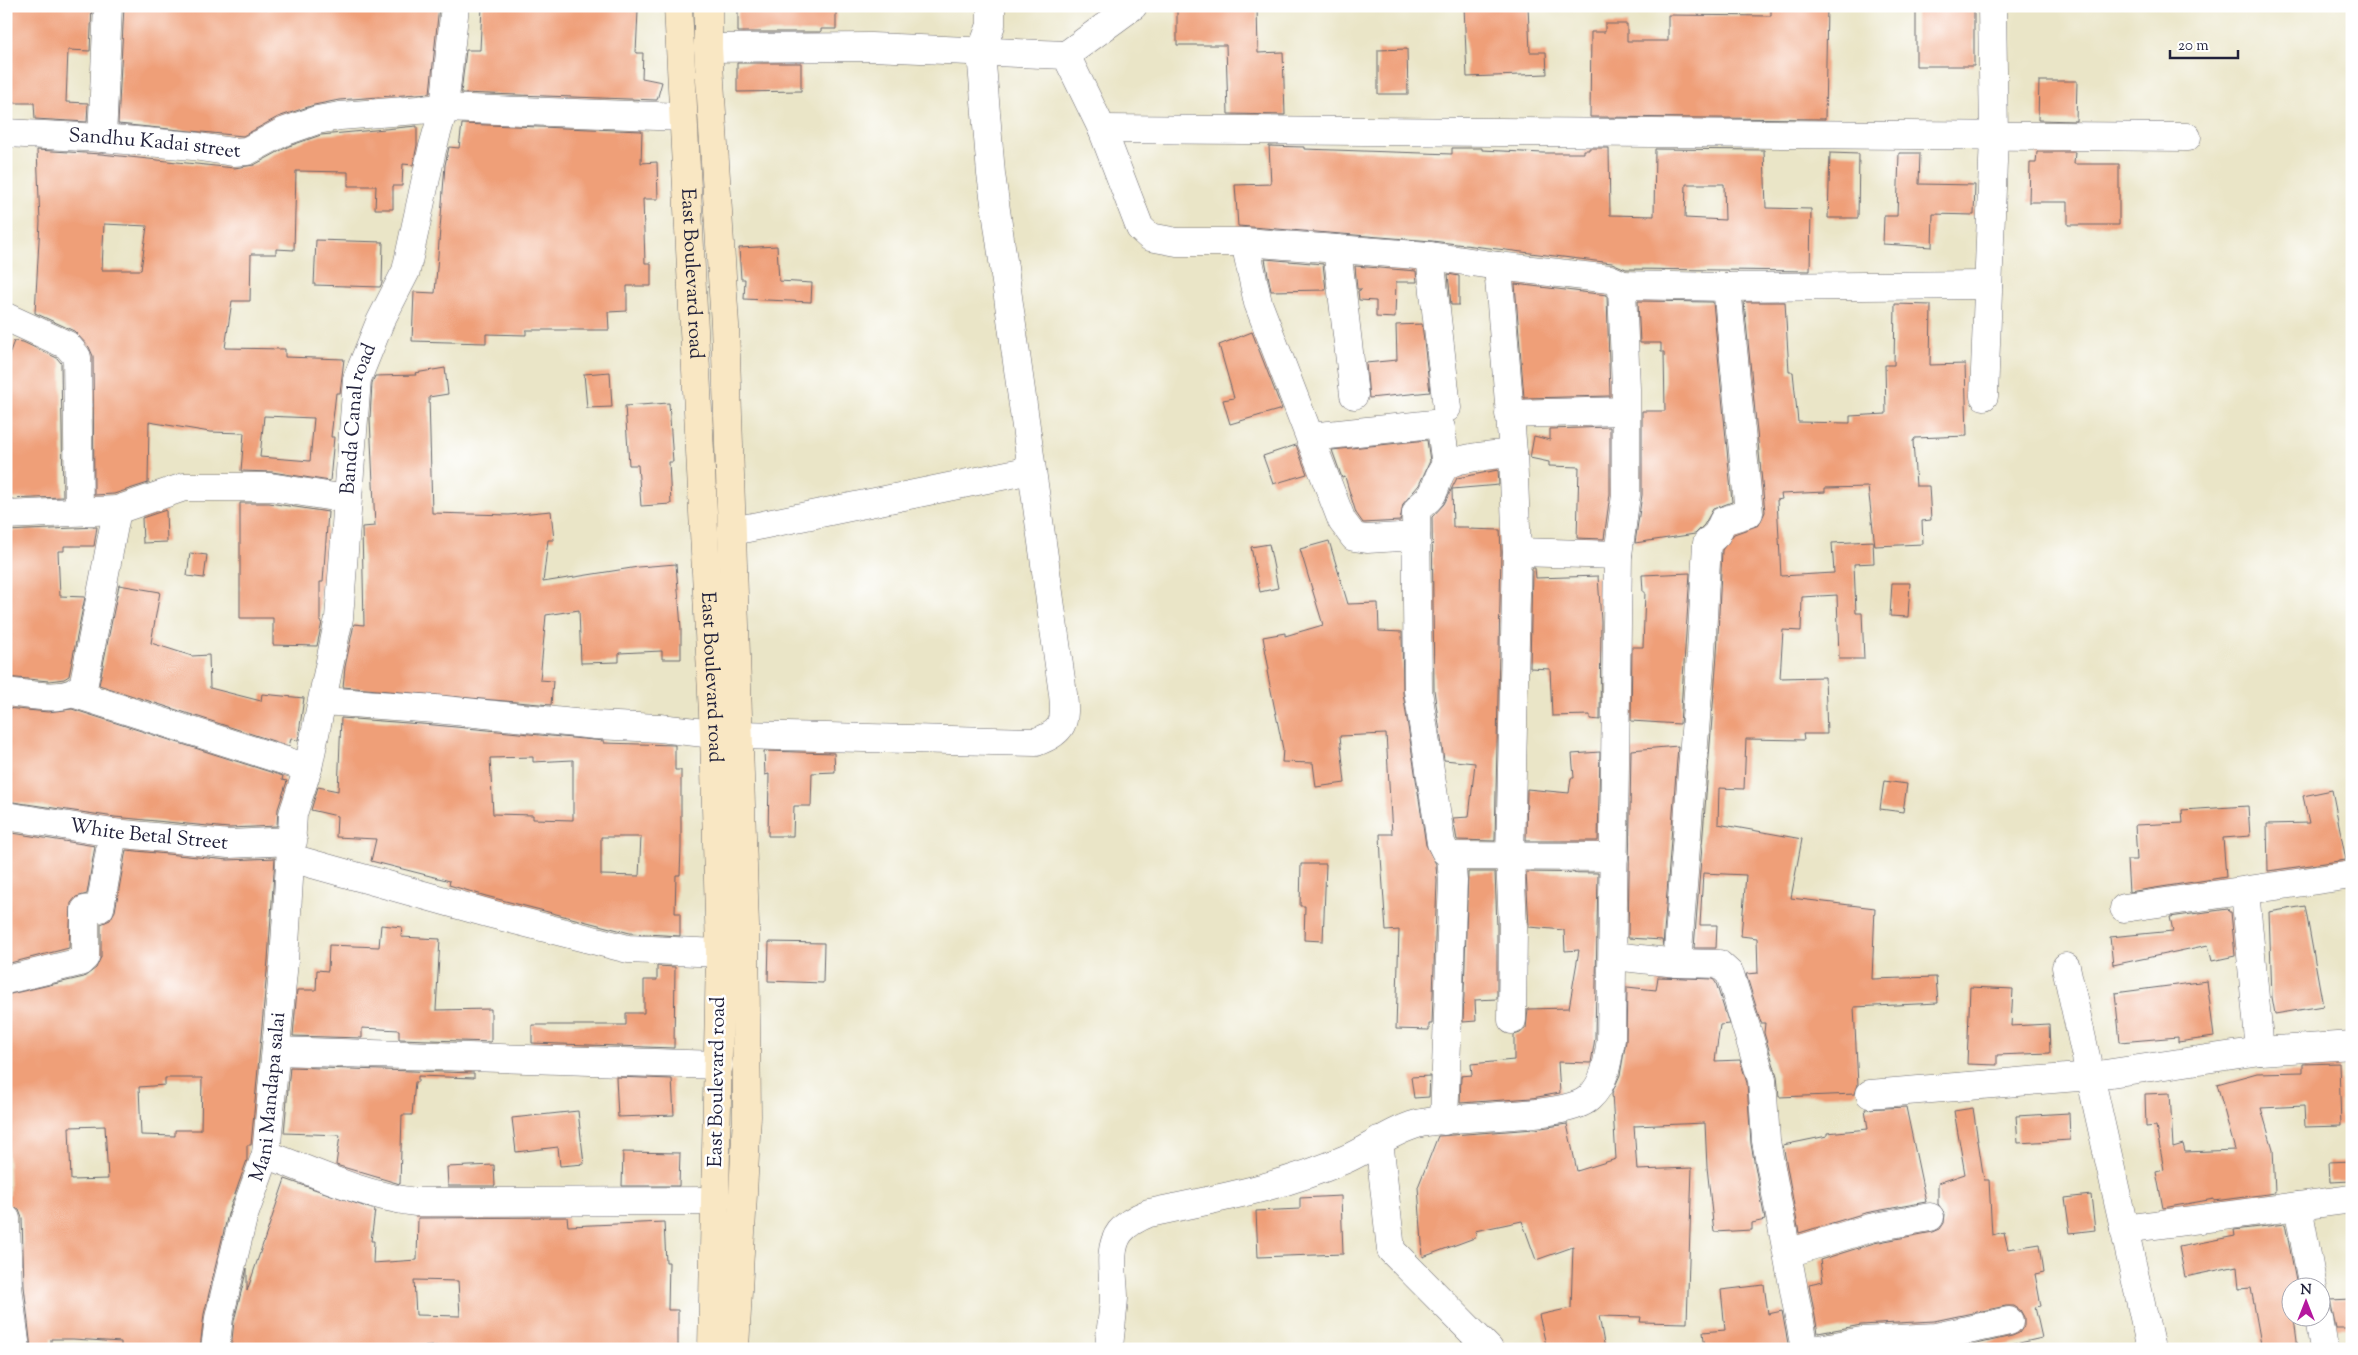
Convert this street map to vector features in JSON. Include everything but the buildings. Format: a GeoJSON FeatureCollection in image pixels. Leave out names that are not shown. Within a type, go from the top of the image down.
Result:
{"type":"FeatureCollection","features":[{"type":"Feature","properties":{"kind":"main road","name":"East Boulevard road"},"geometry":{"type":"LineString","coordinates":[[678,6],[714,734],[720,953],[712,1349]]}},
{"type":"Feature","properties":{"kind":"main road"},"geometry":{"type":"LineString","coordinates":[[708,6],[708,48],[726,326],[745,926],[747,1116],[734,1349]]}},
{"type":"Feature","properties":{"kind":"street"},"geometry":{"type":"LineString","coordinates":[[102,138],[108,6]]}},
{"type":"Feature","properties":{"kind":"street","name":"Banda Canal road"},"geometry":{"type":"LineString","coordinates":[[292,850],[293,814],[308,768],[339,618],[357,378],[380,322],[406,271],[432,150],[444,108],[455,6]]}},
{"type":"Feature","properties":{"kind":"street"},"geometry":{"type":"LineString","coordinates":[[740,735],[1036,742],[1053,736],[1061,728],[1065,711],[990,174],[981,52],[991,25],[991,6]]}},
{"type":"Feature","properties":{"kind":"street"},"geometry":{"type":"LineString","coordinates":[[708,48],[871,47],[1066,56],[1133,6]]}},
{"type":"Feature","properties":{"kind":"street"},"geometry":{"type":"LineString","coordinates":[[1984,396],[1994,136],[1992,6]]}},
{"type":"Feature","properties":{"kind":"street"},"geometry":{"type":"LineString","coordinates":[[1066,56],[1102,129],[1140,228],[1150,237],[1196,243],[1245,242],[1430,256],[1610,279],[1621,285],[1727,287],[1988,285]]}},
{"type":"Feature","properties":{"kind":"street","name":"Sandhu Kadai street"},"geometry":{"type":"LineString","coordinates":[[6,133],[102,138],[240,152],[248,151],[283,132],[328,117],[444,108],[683,117]]}},
{"type":"Feature","properties":{"kind":"street"},"geometry":{"type":"LineString","coordinates":[[1102,129],[2187,137]]}},
{"type":"Feature","properties":{"kind":"street"},"geometry":{"type":"LineString","coordinates":[[1245,242],[1258,303],[1342,521],[1354,537],[1366,539],[1416,536]]}},
{"type":"Feature","properties":{"kind":"street"},"geometry":{"type":"LineString","coordinates":[[1338,249],[1354,396]]}},
{"type":"Feature","properties":{"kind":"street"},"geometry":{"type":"LineString","coordinates":[[1430,256],[1447,408]]}},
{"type":"Feature","properties":{"kind":"street"},"geometry":{"type":"LineString","coordinates":[[1498,266],[1513,454],[1517,552],[1510,856],[1513,927],[1512,1020]]}},
{"type":"Feature","properties":{"kind":"street"},"geometry":{"type":"LineString","coordinates":[[1109,1349],[1114,1298],[1113,1262],[1115,1241],[1120,1232],[1137,1218],[1149,1213],[1265,1188],[1347,1158],[1379,1140],[1418,1124],[1565,1110],[1589,1098],[1601,1081],[1608,1065],[1612,1039],[1618,555],[1626,495],[1623,293],[1621,285]]}},
{"type":"Feature","properties":{"kind":"street"},"geometry":{"type":"LineString","coordinates":[[1677,963],[1701,654],[1707,544],[1717,534],[1723,521],[1749,513],[1727,287]]}},
{"type":"Feature","properties":{"kind":"street"},"geometry":{"type":"LineString","coordinates":[[6,317],[67,345],[77,357],[79,511]]}},
{"type":"Feature","properties":{"kind":"street"},"geometry":{"type":"LineString","coordinates":[[1509,414],[1625,411]]}},
{"type":"Feature","properties":{"kind":"street"},"geometry":{"type":"LineString","coordinates":[[1310,436],[1433,424],[1441,428],[1446,466]]}},
{"type":"Feature","properties":{"kind":"street"},"geometry":{"type":"LineString","coordinates":[[1513,454],[1459,461],[1446,466],[1431,496],[1419,505],[1416,513],[1418,691],[1441,843],[1445,851],[1451,856],[1614,857]]}},
{"type":"Feature","properties":{"kind":"street"},"geometry":{"type":"LineString","coordinates":[[733,531],[1031,470]]}},
{"type":"Feature","properties":{"kind":"street"},"geometry":{"type":"LineString","coordinates":[[6,515],[117,510],[184,487],[270,487],[347,499]]}},
{"type":"Feature","properties":{"kind":"street"},"geometry":{"type":"LineString","coordinates":[[75,694],[84,683],[117,510]]}},
{"type":"Feature","properties":{"kind":"street"},"geometry":{"type":"LineString","coordinates":[[1517,552],[1618,555]]}},
{"type":"Feature","properties":{"kind":"street"},"geometry":{"type":"LineString","coordinates":[[6,692],[64,696],[75,694],[308,768]]}},
{"type":"Feature","properties":{"kind":"street"},"geometry":{"type":"LineString","coordinates":[[323,701],[714,734]]}},
{"type":"Feature","properties":{"kind":"street","name":"White Betal Street"},"geometry":{"type":"LineString","coordinates":[[6,816],[113,833],[292,850],[490,914],[628,949],[720,953]]}},
{"type":"Feature","properties":{"kind":"street"},"geometry":{"type":"LineString","coordinates":[[6,980],[80,962],[85,957],[85,910],[100,908],[113,833]]}},
{"type":"Feature","properties":{"kind":"street","name":"Mani Mandapa salai"},"geometry":{"type":"LineString","coordinates":[[215,1349],[219,1318],[243,1218],[266,1154],[292,850]]}},
{"type":"Feature","properties":{"kind":"street"},"geometry":{"type":"LineString","coordinates":[[1444,1121],[1452,881],[1451,856]]}},
{"type":"Feature","properties":{"kind":"street"},"geometry":{"type":"LineString","coordinates":[[2124,908],[2352,876]]}},
{"type":"Feature","properties":{"kind":"street"},"geometry":{"type":"LineString","coordinates":[[2246,891],[2260,1051]]}},
{"type":"Feature","properties":{"kind":"street"},"geometry":{"type":"LineString","coordinates":[[1614,956],[1677,963],[1719,964],[1730,974],[1762,1080],[1766,1142],[1805,1349]]}},
{"type":"Feature","properties":{"kind":"street"},"geometry":{"type":"LineString","coordinates":[[2066,967],[2151,1349]]}},
{"type":"Feature","properties":{"kind":"street"},"geometry":{"type":"LineString","coordinates":[[1870,1094],[2091,1076],[2260,1051],[2352,1045]]}},
{"type":"Feature","properties":{"kind":"street"},"geometry":{"type":"LineString","coordinates":[[276,1051],[719,1065]]}},
{"type":"Feature","properties":{"kind":"street"},"geometry":{"type":"LineString","coordinates":[[1379,1140],[1391,1250],[1489,1349]]}},
{"type":"Feature","properties":{"kind":"street"},"geometry":{"type":"LineString","coordinates":[[266,1154],[369,1193],[394,1200],[416,1202],[716,1201]]}},
{"type":"Feature","properties":{"kind":"street"},"geometry":{"type":"LineString","coordinates":[[2124,1229],[2352,1199]]}},
{"type":"Feature","properties":{"kind":"street"},"geometry":{"type":"LineString","coordinates":[[2298,1206],[2311,1278]]}},
{"type":"Feature","properties":{"kind":"street"},"geometry":{"type":"LineString","coordinates":[[1788,1253],[1870,1228],[1930,1217]]}},
{"type":"Feature","properties":{"kind":"street"},"geometry":{"type":"LineString","coordinates":[[6,1219],[8,1287],[16,1349]]}},
{"type":"Feature","properties":{"kind":"street"},"geometry":{"type":"LineString","coordinates":[[1819,1349],[1862,1341],[1936,1337],[2009,1321]]}},
{"type":"Feature","properties":{"kind":"street"},"geometry":{"type":"LineString","coordinates":[[2321,1328],[2324,1349]]}}]}
